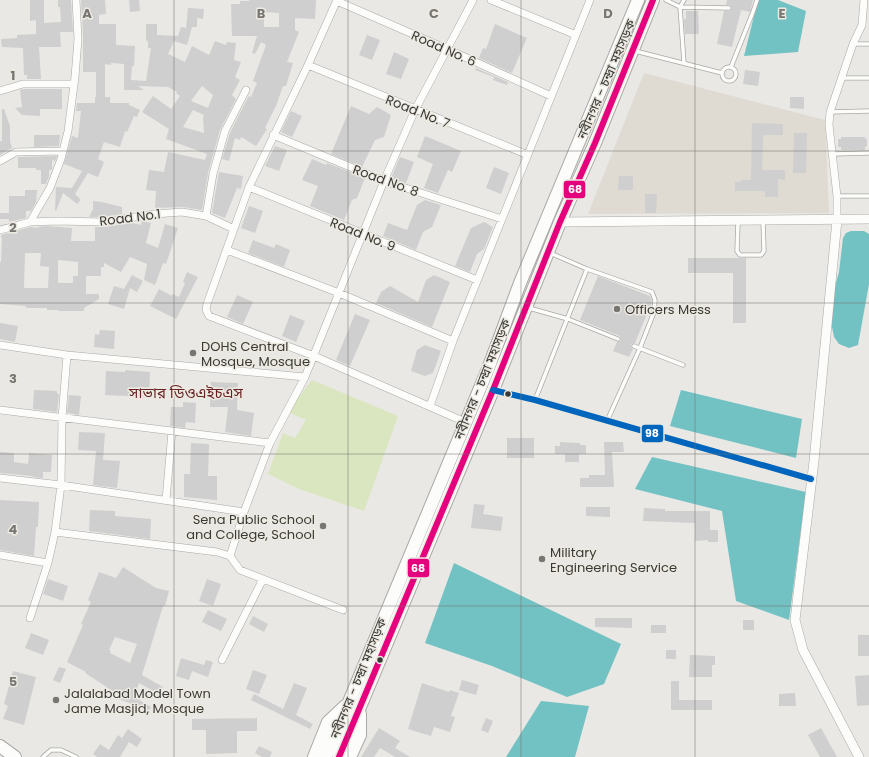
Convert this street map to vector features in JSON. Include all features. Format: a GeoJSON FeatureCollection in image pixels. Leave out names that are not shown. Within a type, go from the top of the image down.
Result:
{"type":"FeatureCollection","features":[{"type":"Feature","properties":{"kind":"highway","name":"নবীনগর - চন্দ্রা মহাসড়ক"},"geometry":{"type":"LineString","coordinates":[[326,757],[488,369],[520,283],[638,0]]}},
{"type":"Feature","properties":{"kind":"highway","name":"নবীনগর - চন্দ্রা মহাসড়ক"},"geometry":{"type":"LineString","coordinates":[[339,757],[493,390],[560,222],[634,51],[654,0]]}},
{"type":"Feature","properties":{"kind":"highway"},"geometry":{"type":"LineString","coordinates":[[314,757],[328,722],[348,704]]}},
{"type":"Feature","properties":{"kind":"highway"},"geometry":{"type":"LineString","coordinates":[[350,757],[360,735],[360,709]]}},
{"type":"Feature","properties":{"kind":"highway"},"geometry":{"type":"LineString","coordinates":[[0,746],[15,757]]}},
{"type":"Feature","properties":{"kind":"street"},"geometry":{"type":"LineString","coordinates":[[30,222],[50,188],[68,131],[78,39],[76,0]]}},
{"type":"Feature","properties":{"kind":"street"},"geometry":{"type":"LineString","coordinates":[[230,556],[244,512],[270,443],[306,377],[362,233],[415,110],[473,0]]}},
{"type":"Feature","properties":{"kind":"street"},"geometry":{"type":"LineString","coordinates":[[491,0],[576,35]]}},
{"type":"Feature","properties":{"kind":"street"},"geometry":{"type":"LineString","coordinates":[[430,406],[477,280],[590,0]]}},
{"type":"Feature","properties":{"kind":"street"},"geometry":{"type":"LineString","coordinates":[[337,1],[308,66],[249,187],[206,310],[209,316],[314,356],[465,422]]}},
{"type":"Feature","properties":{"kind":"street","name":"Road No. 6"},"geometry":{"type":"LineString","coordinates":[[337,1],[551,96]]}},
{"type":"Feature","properties":{"kind":"street"},"geometry":{"type":"LineString","coordinates":[[859,757],[803,650],[795,620],[837,220],[837,196],[829,126],[830,112],[853,44],[862,25],[866,2]]}},
{"type":"Feature","properties":{"kind":"street","name":"Road No. 7"},"geometry":{"type":"LineString","coordinates":[[308,66],[528,155]]}},
{"type":"Feature","properties":{"kind":"street"},"geometry":{"type":"LineString","coordinates":[[0,92],[23,84],[74,84]]}},
{"type":"Feature","properties":{"kind":"street"},"geometry":{"type":"LineString","coordinates":[[206,216],[213,174],[225,131],[246,90]]}},
{"type":"Feature","properties":{"kind":"street","name":"Road No. 8"},"geometry":{"type":"LineString","coordinates":[[274,135],[384,181],[502,219]]}},
{"type":"Feature","properties":{"kind":"street"},"geometry":{"type":"LineString","coordinates":[[0,160],[16,152],[62,151]]}},
{"type":"Feature","properties":{"kind":"street","name":"Road No. 9"},"geometry":{"type":"LineString","coordinates":[[249,187],[477,280]]}},
{"type":"Feature","properties":{"kind":"street","name":"Road No.1"},"geometry":{"type":"LineString","coordinates":[[0,230],[30,222],[103,222],[155,214],[182,212],[206,216],[234,229]]}},
{"type":"Feature","properties":{"kind":"street"},"geometry":{"type":"LineString","coordinates":[[560,222],[869,220]]}},
{"type":"Feature","properties":{"kind":"street"},"geometry":{"type":"LineString","coordinates":[[227,250],[339,293],[453,341]]}},
{"type":"Feature","properties":{"kind":"street"},"geometry":{"type":"LineString","coordinates":[[0,345],[68,355],[306,377]]}},
{"type":"Feature","properties":{"kind":"street"},"geometry":{"type":"LineString","coordinates":[[30,618],[48,563],[55,532],[61,485],[62,418],[68,355]]}},
{"type":"Feature","properties":{"kind":"street"},"geometry":{"type":"LineString","coordinates":[[493,390],[535,400],[811,479]]}},
{"type":"Feature","properties":{"kind":"street"},"geometry":{"type":"LineString","coordinates":[[0,410],[270,443]]}},
{"type":"Feature","properties":{"kind":"street"},"geometry":{"type":"LineString","coordinates":[[166,500],[172,431]]}},
{"type":"Feature","properties":{"kind":"street"},"geometry":{"type":"LineString","coordinates":[[0,478],[61,485],[244,512]]}},
{"type":"Feature","properties":{"kind":"street"},"geometry":{"type":"LineString","coordinates":[[55,532],[217,552],[230,556],[240,570],[343,610]]}},
{"type":"Feature","properties":{"kind":"street"},"geometry":{"type":"LineString","coordinates":[[0,555],[48,563]]}},
{"type":"Feature","properties":{"kind":"street"},"geometry":{"type":"LineString","coordinates":[[222,660],[263,579]]}},
{"type":"Feature","properties":{"kind":"lane"},"geometry":{"type":"LineString","coordinates":[[666,0],[680,7],[729,8]]}},
{"type":"Feature","properties":{"kind":"lane"},"geometry":{"type":"LineString","coordinates":[[684,0],[680,7],[684,63]]}},
{"type":"Feature","properties":{"kind":"lane"},"geometry":{"type":"LineString","coordinates":[[731,67],[757,0]]}},
{"type":"Feature","properties":{"kind":"lane"},"geometry":{"type":"LineString","coordinates":[[853,44],[869,44]]}},
{"type":"Feature","properties":{"kind":"lane"},"geometry":{"type":"LineString","coordinates":[[634,51],[722,73],[725,79],[728,80],[733,80],[735,78],[736,70],[731,67],[726,67],[722,73]]}},
{"type":"Feature","properties":{"kind":"lane"},"geometry":{"type":"LineString","coordinates":[[842,78],[869,78]]}},
{"type":"Feature","properties":{"kind":"lane"},"geometry":{"type":"LineString","coordinates":[[830,112],[869,111]]}},
{"type":"Feature","properties":{"kind":"lane"},"geometry":{"type":"LineString","coordinates":[[832,154],[869,153]]}},
{"type":"Feature","properties":{"kind":"lane"},"geometry":{"type":"LineString","coordinates":[[837,196],[869,196]]}},
{"type":"Feature","properties":{"kind":"lane"},"geometry":{"type":"LineString","coordinates":[[738,221],[737,251],[740,255],[761,255],[764,251],[763,221]]}},
{"type":"Feature","properties":{"kind":"lane"},"geometry":{"type":"LineString","coordinates":[[549,252],[587,269],[652,292],[655,300],[654,312],[640,348],[607,421]]}},
{"type":"Feature","properties":{"kind":"lane"},"geometry":{"type":"LineString","coordinates":[[535,400],[587,269]]}},
{"type":"Feature","properties":{"kind":"lane"},"geometry":{"type":"LineString","coordinates":[[527,307],[568,319],[618,339]]}},
{"type":"Feature","properties":{"kind":"lane"},"geometry":{"type":"LineString","coordinates":[[634,346],[684,365]]}},
{"type":"Feature","properties":{"kind":"lane"},"geometry":{"type":"LineString","coordinates":[[317,736],[325,719],[348,704]]}},
{"type":"Feature","properties":{"kind":"lane"},"geometry":{"type":"LineString","coordinates":[[43,757],[50,750],[61,750],[76,757]]}},
{"type":"Feature","properties":{"kind":"shaded area"},"geometry":{"type":"Polygon","coordinates":[[[644,73],[825,120],[829,213],[588,214],[644,73]]]}},
{"type":"Feature","properties":{"kind":"green space"},"geometry":{"type":"Polygon","coordinates":[[[312,380],[398,416],[364,511],[299,489],[268,474],[283,433],[295,438],[306,420],[287,412],[312,380]]]}},
{"type":"Feature","properties":{"kind":"water"},"geometry":{"type":"Polygon","coordinates":[[[758,0],[778,0],[806,11],[798,52],[744,56],[758,0]]]}},
{"type":"Feature","properties":{"kind":"water"},"geometry":{"type":"Polygon","coordinates":[[[851,231],[864,231],[869,234],[869,284],[858,345],[849,348],[839,344],[834,337],[831,322],[843,238],[846,233],[851,231]]]}},
{"type":"Feature","properties":{"kind":"water"},"geometry":{"type":"Polygon","coordinates":[[[681,390],[802,419],[796,458],[670,426],[681,390]]]}},
{"type":"Feature","properties":{"kind":"water"},"geometry":{"type":"Polygon","coordinates":[[[652,457],[806,492],[789,620],[736,601],[722,511],[635,489],[652,457]]]}},
{"type":"Feature","properties":{"kind":"water"},"geometry":{"type":"Polygon","coordinates":[[[454,563],[621,644],[604,684],[567,697],[492,666],[425,643],[454,563]]]}},
{"type":"Feature","properties":{"kind":"water"},"geometry":{"type":"Polygon","coordinates":[[[541,701],[589,706],[575,757],[506,757],[541,701]]]}},
{"type":"Feature","properties":{"kind":"building"},"geometry":{"type":"Polygon","coordinates":[[[30,0],[44,0],[44,23],[61,22],[58,0],[71,0],[73,32],[60,32],[61,47],[39,47],[41,79],[27,79],[27,75],[24,75],[23,48],[2,47],[1,39],[17,38],[17,35],[36,34],[36,20],[30,21],[30,0]]]}},
{"type":"Feature","properties":{"kind":"building"},"geometry":{"type":"Polygon","coordinates":[[[81,0],[105,0],[106,14],[99,15],[99,24],[116,24],[116,45],[135,46],[134,66],[132,66],[131,80],[146,81],[151,48],[148,48],[148,42],[146,40],[146,24],[157,24],[157,35],[178,36],[181,27],[186,28],[188,8],[204,9],[203,19],[197,18],[197,27],[192,27],[187,45],[174,41],[168,54],[185,62],[192,46],[209,55],[215,41],[226,45],[227,42],[236,43],[234,60],[241,62],[235,77],[240,80],[232,95],[236,99],[220,130],[208,173],[202,210],[183,207],[155,208],[156,191],[146,190],[149,170],[164,172],[168,152],[205,160],[207,154],[166,139],[169,129],[142,112],[153,96],[171,109],[180,96],[176,93],[177,92],[168,87],[138,86],[144,90],[124,90],[124,64],[111,63],[111,65],[105,64],[105,97],[110,97],[110,103],[129,103],[129,105],[140,110],[137,117],[134,116],[127,132],[125,131],[120,147],[104,142],[98,159],[104,162],[98,177],[88,173],[75,194],[81,200],[77,204],[63,193],[55,211],[56,187],[72,188],[82,171],[64,164],[72,136],[78,138],[81,111],[76,111],[77,103],[95,103],[96,97],[96,72],[83,72],[81,0]],[[202,86],[191,101],[208,108],[213,95],[202,86]],[[193,110],[183,127],[204,133],[204,115],[193,110]]]}},
{"type":"Feature","properties":{"kind":"building"},"geometry":{"type":"Polygon","coordinates":[[[129,0],[139,0],[140,11],[130,12],[129,0]]]}},
{"type":"Feature","properties":{"kind":"building"},"geometry":{"type":"Polygon","coordinates":[[[316,0],[315,19],[295,18],[295,30],[299,32],[287,62],[293,63],[286,86],[283,86],[276,106],[265,128],[267,129],[256,146],[241,137],[240,140],[235,138],[229,161],[222,159],[230,133],[249,96],[251,97],[257,83],[253,81],[266,45],[261,42],[255,54],[252,53],[257,36],[232,36],[231,4],[240,4],[240,1],[316,0]],[[264,12],[264,27],[279,27],[279,13],[264,12]]]}},
{"type":"Feature","properties":{"kind":"building"},"geometry":{"type":"Polygon","coordinates":[[[727,0],[753,0],[750,12],[741,10],[732,47],[717,44],[724,11],[730,11],[732,8],[730,5],[726,5],[727,0]]]}},
{"type":"Feature","properties":{"kind":"building"},"geometry":{"type":"Polygon","coordinates":[[[686,11],[698,11],[699,34],[685,34],[684,20],[686,19],[686,11]]]}},
{"type":"Feature","properties":{"kind":"building"},"geometry":{"type":"Polygon","coordinates":[[[495,24],[527,38],[512,73],[479,58],[483,48],[486,49],[495,24]]]}},
{"type":"Feature","properties":{"kind":"building"},"geometry":{"type":"Polygon","coordinates":[[[367,35],[380,40],[372,60],[359,55],[367,35]]]}},
{"type":"Feature","properties":{"kind":"building"},"geometry":{"type":"Polygon","coordinates":[[[394,52],[409,59],[401,79],[386,74],[394,52]]]}},
{"type":"Feature","properties":{"kind":"building"},"geometry":{"type":"Polygon","coordinates":[[[476,68],[508,82],[507,85],[493,80],[494,77],[475,70],[476,68]]]}},
{"type":"Feature","properties":{"kind":"building"},"geometry":{"type":"Polygon","coordinates":[[[745,70],[760,72],[758,86],[743,84],[745,70]]]}},
{"type":"Feature","properties":{"kind":"building"},"geometry":{"type":"Polygon","coordinates":[[[62,89],[62,109],[40,109],[40,116],[22,115],[15,108],[22,107],[20,90],[62,89]]]}},
{"type":"Feature","properties":{"kind":"building"},"geometry":{"type":"Polygon","coordinates":[[[790,97],[804,97],[804,109],[790,108],[790,97]]]}},
{"type":"Feature","properties":{"kind":"building"},"geometry":{"type":"Polygon","coordinates":[[[351,106],[369,114],[377,107],[391,115],[384,137],[375,140],[362,167],[331,154],[351,106]]]}},
{"type":"Feature","properties":{"kind":"building"},"geometry":{"type":"Polygon","coordinates":[[[2,109],[4,109],[10,126],[10,141],[12,148],[0,155],[0,141],[2,141],[2,109]]]}},
{"type":"Feature","properties":{"kind":"building"},"geometry":{"type":"Polygon","coordinates":[[[291,111],[302,116],[292,137],[281,132],[291,111]]]}},
{"type":"Feature","properties":{"kind":"building"},"geometry":{"type":"Polygon","coordinates":[[[752,123],[783,124],[783,135],[763,135],[762,170],[785,170],[785,180],[778,179],[778,197],[765,197],[765,191],[735,191],[735,182],[741,182],[741,180],[751,180],[752,123]]]}},
{"type":"Feature","properties":{"kind":"building"},"geometry":{"type":"Polygon","coordinates":[[[794,133],[807,133],[806,173],[793,173],[794,133]]]}},
{"type":"Feature","properties":{"kind":"building"},"geometry":{"type":"Polygon","coordinates":[[[34,135],[60,135],[59,146],[34,147],[34,135]]]}},
{"type":"Feature","properties":{"kind":"building"},"geometry":{"type":"Polygon","coordinates":[[[425,136],[461,151],[452,172],[448,170],[438,193],[424,188],[433,164],[417,157],[425,136]]]}},
{"type":"Feature","properties":{"kind":"building"},"geometry":{"type":"Polygon","coordinates":[[[841,137],[865,137],[865,139],[867,139],[867,146],[865,147],[865,150],[841,150],[841,147],[838,147],[838,139],[841,139],[841,137]]]}},
{"type":"Feature","properties":{"kind":"building"},"geometry":{"type":"Polygon","coordinates":[[[275,146],[287,150],[279,171],[265,166],[275,146]]]}},
{"type":"Feature","properties":{"kind":"building"},"geometry":{"type":"Polygon","coordinates":[[[57,156],[55,161],[52,160],[52,169],[49,170],[49,176],[46,184],[41,184],[41,170],[36,170],[36,168],[18,168],[18,157],[57,156]]]}},
{"type":"Feature","properties":{"kind":"building"},"geometry":{"type":"Polygon","coordinates":[[[400,157],[414,162],[406,183],[391,178],[400,157]]]}},
{"type":"Feature","properties":{"kind":"building"},"geometry":{"type":"Polygon","coordinates":[[[312,159],[326,165],[327,163],[365,178],[357,198],[352,200],[344,220],[310,206],[318,186],[302,180],[312,159]]]}},
{"type":"Feature","properties":{"kind":"building"},"geometry":{"type":"Polygon","coordinates":[[[494,167],[509,173],[501,194],[486,188],[494,167]]]}},
{"type":"Feature","properties":{"kind":"building"},"geometry":{"type":"Polygon","coordinates":[[[219,172],[243,176],[241,189],[237,188],[225,218],[212,213],[219,172]]]}},
{"type":"Feature","properties":{"kind":"building"},"geometry":{"type":"Polygon","coordinates":[[[619,176],[633,176],[633,190],[618,190],[619,176]]]}},
{"type":"Feature","properties":{"kind":"building"},"geometry":{"type":"Polygon","coordinates":[[[25,190],[37,190],[36,202],[31,211],[26,211],[26,218],[9,222],[9,219],[0,219],[0,213],[9,213],[9,196],[25,196],[25,190]]]}},
{"type":"Feature","properties":{"kind":"building"},"geometry":{"type":"Polygon","coordinates":[[[645,194],[657,194],[656,213],[645,213],[645,194]]]}},
{"type":"Feature","properties":{"kind":"building"},"geometry":{"type":"Polygon","coordinates":[[[425,200],[441,205],[432,227],[423,232],[416,250],[383,236],[388,223],[407,230],[417,205],[425,200]]]}},
{"type":"Feature","properties":{"kind":"building"},"geometry":{"type":"Polygon","coordinates":[[[93,201],[122,207],[122,214],[103,217],[89,217],[93,209],[93,201]]]}},
{"type":"Feature","properties":{"kind":"building"},"geometry":{"type":"Polygon","coordinates":[[[249,206],[263,211],[255,233],[241,228],[249,206]]]}},
{"type":"Feature","properties":{"kind":"building"},"geometry":{"type":"Polygon","coordinates":[[[142,221],[151,223],[146,243],[158,248],[165,224],[178,228],[166,264],[163,263],[155,285],[144,280],[147,264],[130,257],[121,272],[104,263],[104,267],[101,267],[101,276],[86,276],[86,294],[99,294],[99,299],[84,308],[84,311],[58,311],[47,310],[47,308],[26,308],[26,306],[0,304],[1,235],[30,227],[38,228],[46,226],[72,228],[71,241],[95,241],[95,227],[132,223],[141,225],[142,221]],[[25,253],[24,288],[48,288],[49,267],[40,266],[41,253],[25,253]],[[58,260],[58,283],[73,283],[73,276],[78,276],[78,262],[58,260]]]}},
{"type":"Feature","properties":{"kind":"building"},"geometry":{"type":"Polygon","coordinates":[[[484,222],[493,227],[484,249],[477,254],[470,272],[455,266],[471,228],[484,222]]]}},
{"type":"Feature","properties":{"kind":"building"},"geometry":{"type":"Polygon","coordinates":[[[253,240],[274,248],[276,244],[290,250],[284,267],[248,253],[253,240]]]}},
{"type":"Feature","properties":{"kind":"building"},"geometry":{"type":"Polygon","coordinates":[[[688,258],[746,258],[746,323],[733,323],[733,273],[688,273],[688,258]]]}},
{"type":"Feature","properties":{"kind":"building"},"geometry":{"type":"Polygon","coordinates":[[[187,272],[198,277],[176,319],[150,306],[159,289],[172,296],[172,294],[179,297],[185,283],[183,282],[187,272]]]}},
{"type":"Feature","properties":{"kind":"building"},"geometry":{"type":"Polygon","coordinates":[[[132,275],[143,281],[137,292],[130,288],[124,309],[108,304],[114,286],[124,289],[132,275]]]}},
{"type":"Feature","properties":{"kind":"building"},"geometry":{"type":"Polygon","coordinates":[[[434,275],[450,282],[432,327],[376,303],[381,292],[390,286],[418,302],[426,280],[434,275]]]}},
{"type":"Feature","properties":{"kind":"building","name":"Officers Mess"},"geometry":{"type":"Polygon","coordinates":[[[598,276],[650,296],[652,302],[635,343],[631,344],[633,349],[629,357],[613,351],[617,342],[621,341],[620,336],[580,320],[598,276]]]}},
{"type":"Feature","properties":{"kind":"building"},"geometry":{"type":"Polygon","coordinates":[[[237,295],[253,302],[243,324],[227,317],[237,295]]]}},
{"type":"Feature","properties":{"kind":"building"},"geometry":{"type":"Polygon","coordinates":[[[355,314],[370,320],[350,366],[336,360],[355,314]]]}},
{"type":"Feature","properties":{"kind":"building"},"geometry":{"type":"Polygon","coordinates":[[[290,315],[305,321],[296,342],[282,336],[290,315]]]}},
{"type":"Feature","properties":{"kind":"building"},"geometry":{"type":"Polygon","coordinates":[[[0,323],[18,326],[15,342],[0,339],[0,323]]]}},
{"type":"Feature","properties":{"kind":"building"},"geometry":{"type":"Polygon","coordinates":[[[100,330],[115,331],[114,349],[94,347],[95,334],[99,335],[100,330]]]}},
{"type":"Feature","properties":{"kind":"building"},"geometry":{"type":"Polygon","coordinates":[[[425,345],[441,351],[433,373],[425,376],[411,371],[417,350],[425,345]]]}},
{"type":"Feature","properties":{"kind":"building"},"geometry":{"type":"Polygon","coordinates":[[[125,370],[150,372],[149,397],[105,395],[106,371],[125,372],[125,370]]]}},
{"type":"Feature","properties":{"kind":"building"},"geometry":{"type":"Polygon","coordinates":[[[211,382],[238,383],[237,410],[254,413],[251,436],[225,432],[228,407],[210,407],[211,382]]]}},
{"type":"Feature","properties":{"kind":"building"},"geometry":{"type":"Polygon","coordinates":[[[34,390],[57,391],[57,394],[59,394],[57,412],[33,409],[34,390]]]}},
{"type":"Feature","properties":{"kind":"building"},"geometry":{"type":"Polygon","coordinates":[[[69,395],[81,396],[79,415],[67,413],[69,395]]]}},
{"type":"Feature","properties":{"kind":"building"},"geometry":{"type":"Polygon","coordinates":[[[183,402],[196,403],[195,423],[186,422],[185,428],[170,426],[171,407],[183,407],[183,402]]]}},
{"type":"Feature","properties":{"kind":"building"},"geometry":{"type":"Polygon","coordinates":[[[79,432],[105,433],[103,460],[120,461],[117,488],[93,485],[96,451],[78,450],[79,432]]]}},
{"type":"Feature","properties":{"kind":"building"},"geometry":{"type":"Polygon","coordinates":[[[507,438],[534,438],[534,458],[507,458],[507,438]]]}},
{"type":"Feature","properties":{"kind":"building"},"geometry":{"type":"Polygon","coordinates":[[[560,442],[580,443],[580,445],[586,445],[586,454],[579,454],[579,462],[565,462],[565,454],[555,454],[555,446],[560,446],[560,442]]]}},
{"type":"Feature","properties":{"kind":"building"},"geometry":{"type":"Polygon","coordinates":[[[604,442],[623,442],[624,452],[612,452],[614,487],[580,487],[580,478],[589,478],[589,475],[605,475],[604,442]]]}},
{"type":"Feature","properties":{"kind":"building"},"geometry":{"type":"Polygon","coordinates":[[[191,443],[209,444],[208,476],[217,476],[217,500],[184,497],[184,474],[190,474],[191,443]]]}},
{"type":"Feature","properties":{"kind":"building"},"geometry":{"type":"Polygon","coordinates":[[[0,452],[14,453],[14,462],[28,464],[29,453],[52,455],[51,472],[43,472],[43,478],[0,473],[0,452]]]}},
{"type":"Feature","properties":{"kind":"building"},"geometry":{"type":"Polygon","coordinates":[[[0,500],[39,502],[38,527],[36,527],[34,556],[0,550],[0,500]]]}},
{"type":"Feature","properties":{"kind":"building"},"geometry":{"type":"Polygon","coordinates":[[[474,504],[485,505],[483,514],[503,517],[501,531],[471,528],[474,504]]]}},
{"type":"Feature","properties":{"kind":"building"},"geometry":{"type":"Polygon","coordinates":[[[586,507],[610,507],[610,517],[586,516],[586,507]]]}},
{"type":"Feature","properties":{"kind":"building"},"geometry":{"type":"Polygon","coordinates":[[[644,508],[665,509],[665,511],[710,511],[710,530],[718,530],[718,542],[708,542],[708,540],[695,541],[695,523],[643,521],[644,508]]]}},
{"type":"Feature","properties":{"kind":"building"},"geometry":{"type":"Polygon","coordinates":[[[90,510],[115,511],[115,516],[151,519],[150,539],[89,531],[90,510]]]}},
{"type":"Feature","properties":{"kind":"building"},"geometry":{"type":"Polygon","coordinates":[[[123,567],[156,588],[169,591],[142,675],[163,687],[159,694],[139,683],[134,697],[151,707],[149,710],[118,699],[119,695],[85,673],[86,672],[67,662],[83,625],[81,624],[91,602],[88,600],[99,572],[116,578],[123,567]],[[115,637],[109,650],[111,651],[110,653],[130,663],[137,644],[115,637]]]}},
{"type":"Feature","properties":{"kind":"building"},"geometry":{"type":"Polygon","coordinates":[[[48,579],[68,586],[63,601],[43,594],[48,579]]]}},
{"type":"Feature","properties":{"kind":"building"},"geometry":{"type":"Polygon","coordinates":[[[207,579],[221,584],[213,606],[199,601],[207,579]]]}},
{"type":"Feature","properties":{"kind":"building"},"geometry":{"type":"Polygon","coordinates":[[[208,610],[227,619],[221,631],[202,622],[208,610]]]}},
{"type":"Feature","properties":{"kind":"building"},"geometry":{"type":"Polygon","coordinates":[[[253,616],[268,624],[264,632],[249,624],[253,616]]]}},
{"type":"Feature","properties":{"kind":"building"},"geometry":{"type":"Polygon","coordinates":[[[595,618],[632,618],[632,628],[595,627],[595,618]]]}},
{"type":"Feature","properties":{"kind":"building"},"geometry":{"type":"Polygon","coordinates":[[[743,620],[754,620],[754,630],[743,630],[743,620]]]}},
{"type":"Feature","properties":{"kind":"building"},"geometry":{"type":"Polygon","coordinates":[[[651,625],[666,625],[666,633],[651,633],[651,625]]]}},
{"type":"Feature","properties":{"kind":"building"},"geometry":{"type":"Polygon","coordinates":[[[31,633],[49,640],[43,655],[25,648],[31,633]]]}},
{"type":"Feature","properties":{"kind":"building"},"geometry":{"type":"Polygon","coordinates":[[[858,635],[869,635],[869,656],[858,656],[858,635]]]}},
{"type":"Feature","properties":{"kind":"building"},"geometry":{"type":"Polygon","coordinates":[[[666,650],[676,650],[676,659],[666,659],[666,650]]]}},
{"type":"Feature","properties":{"kind":"building"},"geometry":{"type":"Polygon","coordinates":[[[690,655],[715,656],[715,665],[712,665],[712,677],[689,677],[690,655]]]}},
{"type":"Feature","properties":{"kind":"building"},"geometry":{"type":"Polygon","coordinates":[[[181,658],[204,665],[206,660],[213,662],[208,677],[192,671],[189,680],[176,676],[181,658]]]}},
{"type":"Feature","properties":{"kind":"building"},"geometry":{"type":"Polygon","coordinates":[[[59,667],[66,669],[60,683],[53,680],[59,667]]]}},
{"type":"Feature","properties":{"kind":"building"},"geometry":{"type":"Polygon","coordinates":[[[253,670],[267,675],[259,694],[246,689],[253,670]]]}},
{"type":"Feature","properties":{"kind":"building"},"geometry":{"type":"Polygon","coordinates":[[[13,671],[36,677],[24,725],[3,719],[8,706],[4,704],[13,671]]]}},
{"type":"Feature","properties":{"kind":"building"},"geometry":{"type":"Polygon","coordinates":[[[869,675],[869,705],[857,706],[855,676],[869,675]]]}},
{"type":"Feature","properties":{"kind":"building"},"geometry":{"type":"Polygon","coordinates":[[[462,680],[479,685],[476,695],[459,690],[462,680]]]}},
{"type":"Feature","properties":{"kind":"building"},"geometry":{"type":"Polygon","coordinates":[[[671,681],[679,681],[679,700],[712,700],[712,710],[671,710],[671,681]]]}},
{"type":"Feature","properties":{"kind":"building"},"geometry":{"type":"Polygon","coordinates":[[[294,683],[307,688],[296,715],[313,724],[310,729],[251,700],[254,694],[283,709],[294,683]]]}},
{"type":"Feature","properties":{"kind":"building"},"geometry":{"type":"Polygon","coordinates":[[[422,683],[449,692],[450,690],[459,693],[451,716],[455,717],[450,732],[434,727],[431,736],[408,729],[422,683]]]}},
{"type":"Feature","properties":{"kind":"building"},"geometry":{"type":"Polygon","coordinates":[[[795,693],[796,706],[779,706],[779,694],[795,693]]]}},
{"type":"Feature","properties":{"kind":"building"},"geometry":{"type":"Polygon","coordinates":[[[257,718],[257,731],[237,731],[237,753],[206,754],[206,730],[192,730],[192,719],[257,718]]]}},
{"type":"Feature","properties":{"kind":"building"},"geometry":{"type":"Polygon","coordinates":[[[486,718],[493,721],[488,733],[481,730],[486,718]]]}},
{"type":"Feature","properties":{"kind":"building"},"geometry":{"type":"Polygon","coordinates":[[[379,728],[400,741],[395,748],[410,757],[395,757],[380,748],[374,757],[361,757],[379,728]]]}},
{"type":"Feature","properties":{"kind":"building"},"geometry":{"type":"Polygon","coordinates":[[[821,728],[837,757],[820,757],[808,735],[821,728]]]}},
{"type":"Feature","properties":{"kind":"building"},"geometry":{"type":"Polygon","coordinates":[[[128,729],[142,739],[137,747],[129,742],[120,757],[97,757],[93,754],[100,744],[109,750],[118,735],[122,738],[128,729]]]}},
{"type":"Feature","properties":{"kind":"building"},"geometry":{"type":"Polygon","coordinates":[[[259,746],[272,752],[270,757],[262,757],[255,753],[259,746]]]}},
{"type":"Feature","properties":{"kind":"transit line","name":"68"},"geometry":{"type":"LineString","coordinates":[[339,757],[493,390],[560,222],[595,143],[653,0]]}},
{"type":"Feature","properties":{"kind":"transit line","name":"98"},"geometry":{"type":"LineString","coordinates":[[493,390],[535,400],[811,479]]}},
{"type":"Feature","properties":{"kind":"place","name":"Officers Mess"},"geometry":{"type":"Point","coordinates":[617,309]}},
{"type":"Feature","properties":{"kind":"place","name":"DOHS Central Mosque, Mosque"},"geometry":{"type":"Point","coordinates":[193,353]}},
{"type":"Feature","properties":{"kind":"place","name":"Sena Public School and College, School"},"geometry":{"type":"Point","coordinates":[323,526]}},
{"type":"Feature","properties":{"kind":"place","name":"Military Engineering Service"},"geometry":{"type":"Point","coordinates":[542,559]}},
{"type":"Feature","properties":{"kind":"place","name":"Jalalabad Model Town Jame Masjid, Mosque"},"geometry":{"type":"Point","coordinates":[56,700]}},
{"type":"Feature","properties":{"kind":"district","name":"সাভার ডিওএইচএস"},"geometry":{"type":"Point","coordinates":[186,393]}}]}
